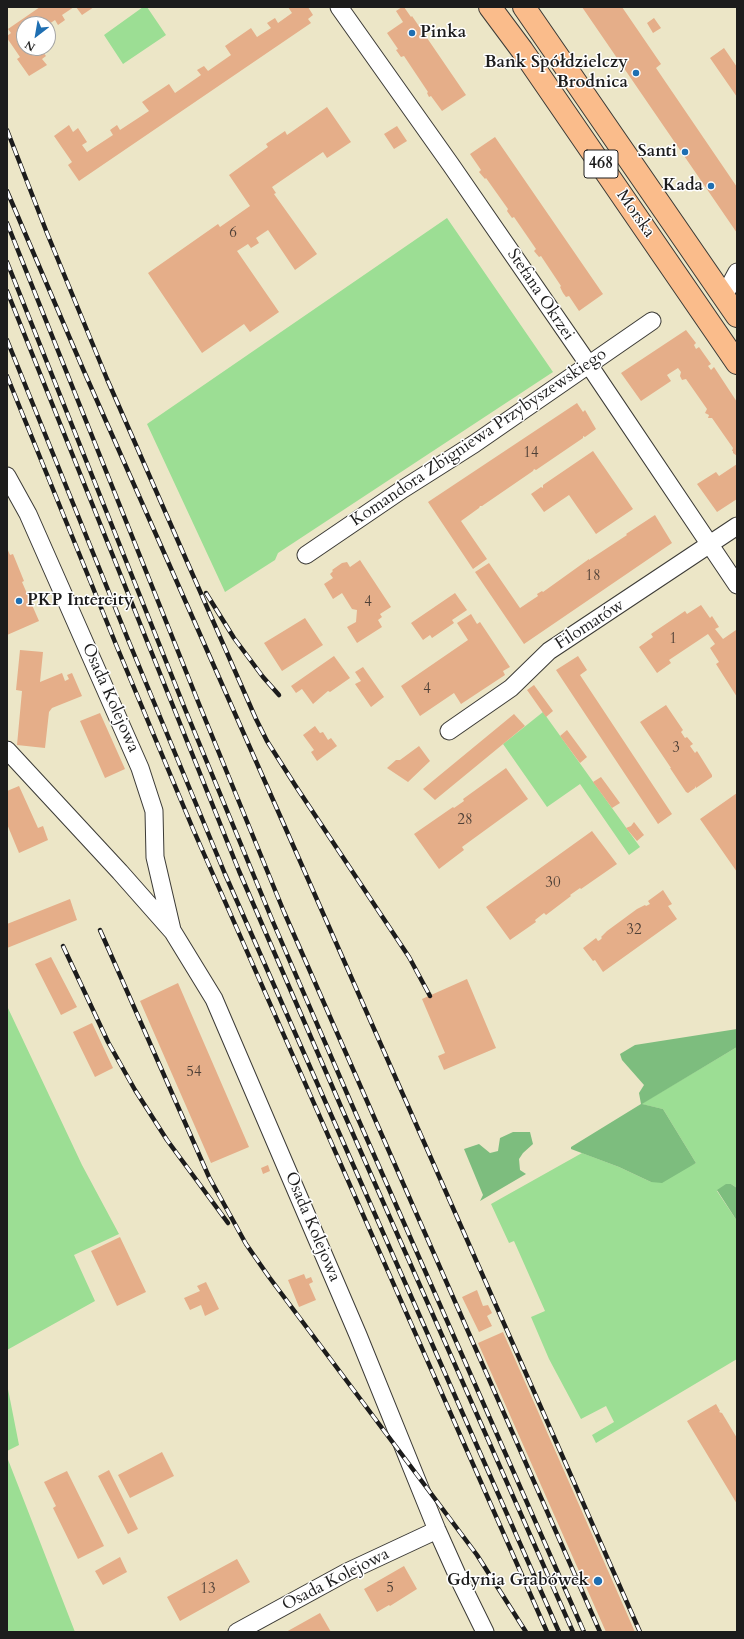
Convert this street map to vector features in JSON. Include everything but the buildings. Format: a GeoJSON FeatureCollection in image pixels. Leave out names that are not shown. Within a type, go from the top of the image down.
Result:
{"type":"FeatureCollection","features":[{"type":"Feature","properties":{"kind":"main road","name":"Morska"},"geometry":{"type":"LineString","coordinates":[[490,7],[522,50],[737,363]]}},
{"type":"Feature","properties":{"kind":"main road","name":"Morska"},"geometry":{"type":"LineString","coordinates":[[524,7],[737,316]]}},
{"type":"Feature","properties":{"kind":"street","name":"Stefana Okrzei"},"geometry":{"type":"LineString","coordinates":[[339,7],[451,165],[737,585]]}},
{"type":"Feature","properties":{"kind":"street"},"geometry":{"type":"LineString","coordinates":[[724,296],[737,272]]}},
{"type":"Feature","properties":{"kind":"street","name":"Komandora Zbigniewa Przybyszewskiego"},"geometry":{"type":"LineString","coordinates":[[306,555],[402,489],[474,444],[652,321]]}},
{"type":"Feature","properties":{"kind":"street","name":"Osada Kolejowa"},"geometry":{"type":"LineString","coordinates":[[7,476],[28,514],[140,768],[154,811],[155,857],[173,932]]}},
{"type":"Feature","properties":{"kind":"street","name":"Filomatów"},"geometry":{"type":"LineString","coordinates":[[449,731],[511,688],[549,651],[737,526]]}},
{"type":"Feature","properties":{"kind":"street","name":"Osada Kolejowa"},"geometry":{"type":"LineString","coordinates":[[7,750],[115,866],[173,932],[214,999],[358,1334],[437,1530],[459,1579],[486,1632]]}},
{"type":"Feature","properties":{"kind":"street","name":"Osada Kolejowa"},"geometry":{"type":"LineString","coordinates":[[237,1632],[346,1572],[437,1530]]}},
{"type":"Feature","properties":{"kind":"green space"},"geometry":{"type":"Polygon","coordinates":[[[143,7],[147,7],[166,35],[123,64],[104,35],[143,7]]]}},
{"type":"Feature","properties":{"kind":"green space"},"geometry":{"type":"Polygon","coordinates":[[[447,218],[553,372],[278,553],[275,560],[225,592],[147,424],[447,218]]]}},
{"type":"Feature","properties":{"kind":"green space"},"geometry":{"type":"Polygon","coordinates":[[[543,712],[640,847],[629,855],[580,784],[547,807],[503,744],[543,712]]]}},
{"type":"Feature","properties":{"kind":"green space"},"geometry":{"type":"Polygon","coordinates":[[[7,1006],[82,1165],[119,1234],[74,1255],[95,1301],[7,1350],[7,1006]]]}},
{"type":"Feature","properties":{"kind":"green space"},"geometry":{"type":"Polygon","coordinates":[[[737,1029],[737,1047],[642,1104],[663,1109],[696,1163],[662,1183],[651,1182],[619,1167],[571,1149],[571,1147],[641,1104],[639,1093],[644,1085],[622,1060],[620,1054],[635,1045],[737,1029]]]}},
{"type":"Feature","properties":{"kind":"green space"},"geometry":{"type":"Polygon","coordinates":[[[737,1047],[737,1188],[731,1184],[717,1191],[737,1221],[737,1359],[596,1443],[592,1435],[614,1422],[606,1406],[581,1419],[549,1359],[531,1317],[545,1311],[514,1241],[509,1243],[491,1204],[582,1153],[619,1167],[651,1182],[696,1163],[663,1109],[641,1104],[737,1047]]]}},
{"type":"Feature","properties":{"kind":"green space"},"geometry":{"type":"Polygon","coordinates":[[[513,1132],[530,1132],[533,1144],[519,1159],[520,1170],[526,1174],[480,1201],[483,1195],[464,1149],[479,1144],[490,1153],[498,1151],[500,1138],[513,1132]]]}},
{"type":"Feature","properties":{"kind":"green space"},"geometry":{"type":"Polygon","coordinates":[[[726,1184],[731,1184],[737,1188],[737,1221],[717,1190],[726,1184]]]}},
{"type":"Feature","properties":{"kind":"green space"},"geometry":{"type":"Polygon","coordinates":[[[7,1384],[19,1445],[7,1451],[7,1384]]]}},
{"type":"Feature","properties":{"kind":"green space"},"geometry":{"type":"Polygon","coordinates":[[[7,1457],[75,1632],[7,1632],[7,1457]]]}},
{"type":"Feature","properties":{"kind":"railway"},"geometry":{"type":"LineString","coordinates":[[7,130],[47,233],[107,379],[256,719],[267,741],[295,785],[409,957],[430,996]]}},
{"type":"Feature","properties":{"kind":"railway"},"geometry":{"type":"LineString","coordinates":[[7,191],[83,369],[640,1632]]}},
{"type":"Feature","properties":{"kind":"railway"},"geometry":{"type":"LineString","coordinates":[[7,223],[199,704],[284,912],[600,1632]]}},
{"type":"Feature","properties":{"kind":"railway"},"geometry":{"type":"LineString","coordinates":[[7,262],[185,709],[273,922],[584,1632]]}},
{"type":"Feature","properties":{"kind":"railway"},"geometry":{"type":"LineString","coordinates":[[7,291],[239,871],[342,1109],[573,1632]]}},
{"type":"Feature","properties":{"kind":"railway"},"geometry":{"type":"LineString","coordinates":[[7,340],[225,874],[559,1632]]}},
{"type":"Feature","properties":{"kind":"railway"},"geometry":{"type":"LineString","coordinates":[[7,376],[193,829],[547,1632]]}},
{"type":"Feature","properties":{"kind":"railway"},"geometry":{"type":"LineString","coordinates":[[206,593],[234,638],[263,677],[279,695]]}},
{"type":"Feature","properties":{"kind":"railway"},"geometry":{"type":"LineString","coordinates":[[100,930],[209,1177],[246,1244],[269,1277],[477,1555],[526,1632]]}},
{"type":"Feature","properties":{"kind":"railway"},"geometry":{"type":"LineString","coordinates":[[63,946],[108,1042],[135,1090],[167,1140],[228,1223]]}},
{"type":"Feature","properties":{"kind":"place","name":"Pinka"},"geometry":{"type":"Point","coordinates":[412,33]}},
{"type":"Feature","properties":{"kind":"place","name":"Bank Spółdzielczy Brodnica"},"geometry":{"type":"Point","coordinates":[636,73]}},
{"type":"Feature","properties":{"kind":"place","name":"Santi"},"geometry":{"type":"Point","coordinates":[685,152]}},
{"type":"Feature","properties":{"kind":"place","name":"Kada"},"geometry":{"type":"Point","coordinates":[711,186]}},
{"type":"Feature","properties":{"kind":"place","name":"PKP Intercity"},"geometry":{"type":"Point","coordinates":[19,601]}},
{"type":"Feature","properties":{"kind":"place","name":"Gdynia Grabówek"},"geometry":{"type":"Point","coordinates":[598,1581]}}]}
